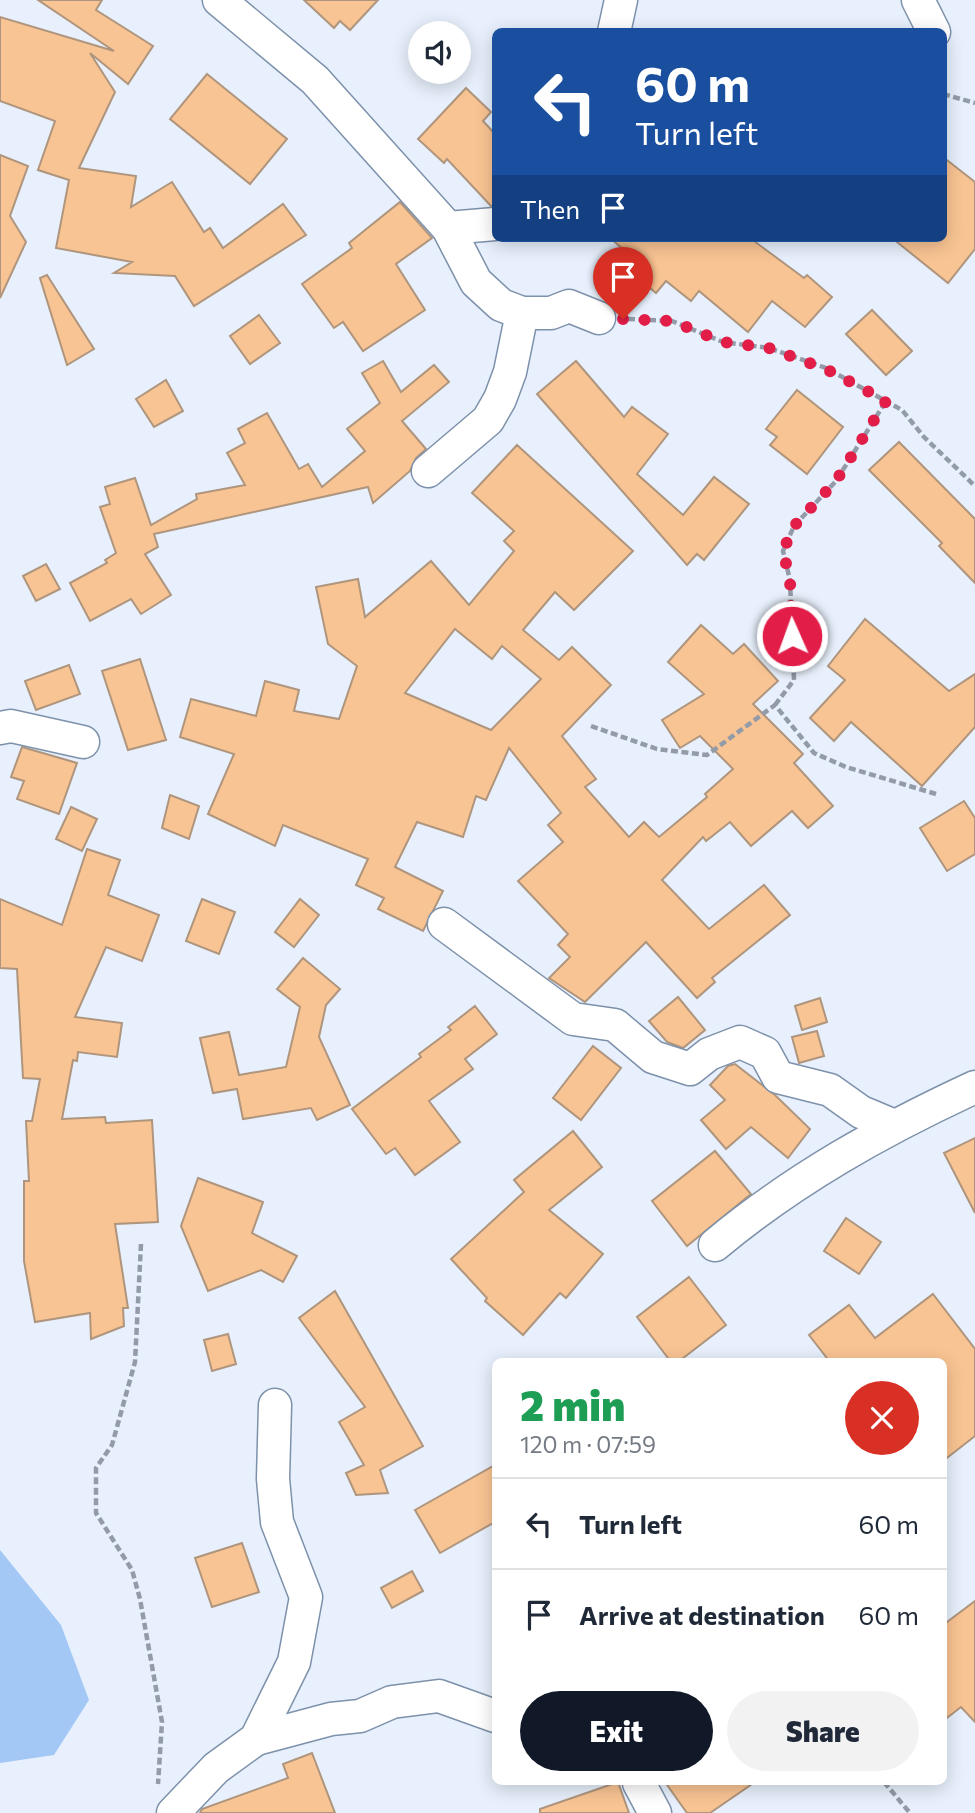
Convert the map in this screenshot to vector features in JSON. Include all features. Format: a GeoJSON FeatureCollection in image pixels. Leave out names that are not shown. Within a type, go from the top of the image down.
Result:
{"type":"FeatureCollection","features":[{"type":"Feature","properties":{"kind":"street"},"geometry":{"type":"LineString","coordinates":[[219,0],[315,80],[448,228],[476,282],[501,305],[522,313],[551,313],[569,306],[599,318]]}},
{"type":"Feature","properties":{"kind":"street"},"geometry":{"type":"LineString","coordinates":[[615,28],[621,0]]}},
{"type":"Feature","properties":{"kind":"street"},"geometry":{"type":"LineString","coordinates":[[918,0],[932,28]]}},
{"type":"Feature","properties":{"kind":"street"},"geometry":{"type":"LineString","coordinates":[[448,228],[492,224]]}},
{"type":"Feature","properties":{"kind":"street"},"geometry":{"type":"LineString","coordinates":[[428,471],[488,420],[500,399],[510,372],[522,313]]}},
{"type":"Feature","properties":{"kind":"street"},"geometry":{"type":"LineString","coordinates":[[0,728],[11,726],[83,742]]}},
{"type":"Feature","properties":{"kind":"street"},"geometry":{"type":"LineString","coordinates":[[444,924],[573,1019],[615,1025],[653,1057],[690,1069],[709,1054],[740,1042],[765,1053],[778,1077],[830,1090],[862,1112],[892,1125]]}},
{"type":"Feature","properties":{"kind":"street"},"geometry":{"type":"LineString","coordinates":[[715,1245],[766,1202],[892,1125],[975,1087]]}},
{"type":"Feature","properties":{"kind":"street"},"geometry":{"type":"LineString","coordinates":[[256,1739],[294,1662],[306,1598],[277,1522],[273,1479],[275,1405]]}},
{"type":"Feature","properties":{"kind":"street"},"geometry":{"type":"LineString","coordinates":[[165,1801],[256,1739],[331,1719],[360,1716],[392,1702],[439,1696],[492,1715]]}},
{"type":"Feature","properties":{"kind":"street"},"geometry":{"type":"LineString","coordinates":[[640,1785],[655,1813]]}},
{"type":"Feature","properties":{"kind":"path"},"geometry":{"type":"LineString","coordinates":[[947,95],[975,103]]}},
{"type":"Feature","properties":{"kind":"path"},"geometry":{"type":"LineString","coordinates":[[599,318],[672,321],[723,342],[769,348],[826,369],[902,410],[924,437],[975,486]]}},
{"type":"Feature","properties":{"kind":"path"},"geometry":{"type":"LineString","coordinates":[[591,726],[657,749],[707,755],[775,705],[794,680],[790,580],[783,551],[794,526],[836,481],[886,401]]}},
{"type":"Feature","properties":{"kind":"path"},"geometry":{"type":"LineString","coordinates":[[775,705],[814,752],[846,768],[936,794]]}},
{"type":"Feature","properties":{"kind":"path"},"geometry":{"type":"LineString","coordinates":[[141,1244],[135,1362],[112,1445],[96,1468],[96,1513],[132,1570],[141,1599],[162,1722],[165,1801]]}},
{"type":"Feature","properties":{"kind":"path"},"geometry":{"type":"LineString","coordinates":[[887,1785],[910,1813]]}},
{"type":"Feature","properties":{"kind":"shaded area"},"geometry":{"type":"Polygon","coordinates":[[[0,1550],[61,1625],[89,1700],[54,1755],[0,1763],[0,1550]]]}},
{"type":"Feature","properties":{"kind":"building"},"geometry":{"type":"Polygon","coordinates":[[[38,0],[102,0],[96,10],[153,46],[128,84],[90,53],[115,92],[79,168],[136,176],[131,207],[172,182],[204,232],[210,228],[223,248],[283,204],[306,235],[194,306],[175,276],[114,273],[132,262],[56,248],[69,180],[38,170],[55,121],[0,101],[0,17],[114,51],[38,0]]]}},
{"type":"Feature","properties":{"kind":"building"},"geometry":{"type":"Polygon","coordinates":[[[304,0],[378,0],[350,30],[340,21],[334,28],[304,0]]]}},
{"type":"Feature","properties":{"kind":"building"},"geometry":{"type":"Polygon","coordinates":[[[207,74],[287,139],[250,184],[170,119],[207,74]]]}},
{"type":"Feature","properties":{"kind":"building"},"geometry":{"type":"Polygon","coordinates":[[[466,88],[491,112],[483,121],[492,131],[492,206],[447,159],[444,163],[418,139],[466,88]]]}},
{"type":"Feature","properties":{"kind":"building"},"geometry":{"type":"Polygon","coordinates":[[[0,155],[28,166],[10,216],[26,242],[0,298],[0,155]]]}},
{"type":"Feature","properties":{"kind":"building"},"geometry":{"type":"Polygon","coordinates":[[[947,160],[975,182],[975,249],[948,283],[897,242],[947,242],[947,160]]]}},
{"type":"Feature","properties":{"kind":"building"},"geometry":{"type":"Polygon","coordinates":[[[400,202],[432,238],[396,264],[425,310],[363,351],[343,322],[334,328],[302,284],[352,248],[349,243],[400,202]]]}},
{"type":"Feature","properties":{"kind":"building"},"geometry":{"type":"Polygon","coordinates":[[[615,242],[755,242],[804,278],[807,275],[832,297],[805,327],[772,301],[748,332],[699,291],[691,301],[666,281],[656,293],[630,271],[638,262],[615,242]]]}},
{"type":"Feature","properties":{"kind":"building"},"geometry":{"type":"Polygon","coordinates":[[[47,275],[94,349],[67,365],[40,278],[47,275]]]}},
{"type":"Feature","properties":{"kind":"building"},"geometry":{"type":"Polygon","coordinates":[[[872,310],[912,351],[886,375],[846,334],[872,310]]]}},
{"type":"Feature","properties":{"kind":"building"},"geometry":{"type":"Polygon","coordinates":[[[259,315],[280,343],[250,364],[230,336],[259,315]]]}},
{"type":"Feature","properties":{"kind":"building"},"geometry":{"type":"Polygon","coordinates":[[[383,361],[401,392],[434,365],[449,382],[402,421],[426,449],[416,458],[410,471],[373,503],[368,487],[154,534],[158,547],[145,554],[171,595],[141,614],[131,599],[90,621],[70,583],[107,563],[105,560],[116,553],[100,507],[110,504],[105,487],[135,478],[151,525],[197,499],[196,494],[245,485],[227,453],[245,443],[238,429],[267,413],[299,469],[308,464],[322,487],[365,451],[347,429],[380,403],[362,373],[383,361]]]}},
{"type":"Feature","properties":{"kind":"building"},"geometry":{"type":"Polygon","coordinates":[[[576,361],[624,417],[632,407],[668,434],[637,474],[683,515],[714,477],[749,504],[704,560],[697,554],[687,565],[537,394],[576,361]]]}},
{"type":"Feature","properties":{"kind":"building"},"geometry":{"type":"Polygon","coordinates":[[[166,380],[183,411],[154,427],[136,399],[166,380]]]}},
{"type":"Feature","properties":{"kind":"building"},"geometry":{"type":"Polygon","coordinates":[[[797,390],[843,427],[807,474],[770,445],[777,437],[766,429],[797,390]]]}},
{"type":"Feature","properties":{"kind":"building"},"geometry":{"type":"Polygon","coordinates":[[[899,442],[975,519],[975,583],[939,546],[942,543],[869,470],[899,442]]]}},
{"type":"Feature","properties":{"kind":"building"},"geometry":{"type":"Polygon","coordinates":[[[517,445],[633,551],[574,610],[555,592],[523,630],[559,660],[572,647],[611,685],[562,736],[596,779],[585,787],[629,837],[644,822],[659,837],[707,797],[705,794],[733,769],[700,736],[680,748],[662,720],[704,694],[668,662],[701,625],[733,654],[744,644],[778,681],[753,704],[803,754],[794,763],[833,806],[808,828],[792,811],[751,846],[730,822],[706,841],[703,837],[662,880],[709,929],[764,885],[790,915],[712,978],[715,982],[697,998],[646,942],[585,1002],[549,978],[570,957],[558,945],[568,934],[518,881],[563,842],[548,825],[561,813],[509,748],[486,800],[476,796],[463,837],[417,822],[395,867],[443,891],[423,931],[378,909],[384,898],[356,885],[368,859],[283,825],[275,846],[208,814],[234,754],[180,737],[191,699],[256,716],[265,681],[299,690],[294,711],[339,719],[357,666],[328,644],[316,587],[358,579],[365,617],[431,561],[469,605],[514,551],[504,541],[514,531],[472,493],[517,445]],[[455,629],[405,693],[491,730],[541,679],[502,646],[492,659],[455,629]]]}},
{"type":"Feature","properties":{"kind":"building"},"geometry":{"type":"Polygon","coordinates":[[[46,564],[60,589],[36,601],[23,576],[46,564]]]}},
{"type":"Feature","properties":{"kind":"building"},"geometry":{"type":"Polygon","coordinates":[[[865,619],[949,691],[975,674],[975,727],[922,786],[851,722],[834,741],[810,718],[845,680],[828,666],[865,619]]]}},
{"type":"Feature","properties":{"kind":"building"},"geometry":{"type":"Polygon","coordinates":[[[140,659],[166,740],[128,750],[102,671],[140,659]]]}},
{"type":"Feature","properties":{"kind":"building"},"geometry":{"type":"Polygon","coordinates":[[[69,665],[80,694],[36,710],[25,681],[69,665]]]}},
{"type":"Feature","properties":{"kind":"building"},"geometry":{"type":"Polygon","coordinates":[[[22,747],[77,763],[59,814],[17,799],[24,781],[11,777],[22,747]]]}},
{"type":"Feature","properties":{"kind":"building"},"geometry":{"type":"Polygon","coordinates":[[[170,795],[199,806],[189,839],[162,828],[170,795]]]}},
{"type":"Feature","properties":{"kind":"building"},"geometry":{"type":"Polygon","coordinates":[[[964,801],[975,818],[975,854],[947,871],[920,828],[964,801]]]}},
{"type":"Feature","properties":{"kind":"building"},"geometry":{"type":"Polygon","coordinates":[[[71,807],[97,819],[82,851],[56,839],[71,807]]]}},
{"type":"Feature","properties":{"kind":"building"},"geometry":{"type":"Polygon","coordinates":[[[87,849],[120,860],[108,895],[159,915],[142,961],[106,947],[75,1017],[122,1023],[117,1057],[78,1052],[77,1061],[73,1060],[62,1119],[105,1117],[106,1123],[152,1120],[158,1222],[115,1224],[128,1308],[123,1308],[124,1326],[91,1339],[90,1313],[35,1322],[24,1261],[24,1181],[29,1181],[26,1121],[32,1121],[40,1079],[23,1078],[17,969],[0,968],[0,899],[62,925],[87,849]]]}},
{"type":"Feature","properties":{"kind":"building"},"geometry":{"type":"Polygon","coordinates":[[[202,899],[235,912],[219,954],[186,941],[202,899]]]}},
{"type":"Feature","properties":{"kind":"building"},"geometry":{"type":"Polygon","coordinates":[[[300,899],[319,915],[294,947],[275,932],[300,899]]]}},
{"type":"Feature","properties":{"kind":"building"},"geometry":{"type":"Polygon","coordinates":[[[303,958],[340,989],[326,1005],[319,1037],[350,1105],[317,1120],[311,1108],[243,1119],[237,1089],[213,1093],[200,1038],[229,1032],[239,1075],[286,1067],[300,1007],[277,989],[303,958]]]}},
{"type":"Feature","properties":{"kind":"building"},"geometry":{"type":"Polygon","coordinates":[[[678,997],[705,1030],[683,1048],[667,1042],[649,1021],[678,997]]]}},
{"type":"Feature","properties":{"kind":"building"},"geometry":{"type":"Polygon","coordinates":[[[820,998],[827,1022],[802,1030],[795,1006],[820,998]]]}},
{"type":"Feature","properties":{"kind":"building"},"geometry":{"type":"Polygon","coordinates":[[[475,1006],[497,1034],[465,1059],[473,1069],[429,1101],[460,1142],[415,1175],[395,1148],[386,1154],[352,1109],[421,1057],[419,1054],[451,1030],[448,1027],[475,1006]]]}},
{"type":"Feature","properties":{"kind":"building"},"geometry":{"type":"Polygon","coordinates":[[[817,1031],[824,1056],[799,1063],[792,1037],[817,1031]]]}},
{"type":"Feature","properties":{"kind":"building"},"geometry":{"type":"Polygon","coordinates":[[[593,1046],[621,1068],[581,1120],[553,1098],[593,1046]]]}},
{"type":"Feature","properties":{"kind":"building"},"geometry":{"type":"Polygon","coordinates":[[[735,1064],[775,1095],[810,1129],[788,1158],[751,1127],[726,1149],[701,1120],[725,1100],[710,1085],[728,1066],[735,1064]]]}},
{"type":"Feature","properties":{"kind":"building"},"geometry":{"type":"Polygon","coordinates":[[[573,1131],[602,1167],[549,1210],[603,1254],[566,1298],[560,1293],[523,1335],[485,1301],[487,1298],[451,1259],[524,1192],[514,1180],[573,1131]]]}},
{"type":"Feature","properties":{"kind":"building"},"geometry":{"type":"Polygon","coordinates":[[[975,1138],[975,1213],[944,1153],[975,1138]]]}},
{"type":"Feature","properties":{"kind":"building"},"geometry":{"type":"Polygon","coordinates":[[[715,1151],[751,1194],[687,1246],[652,1201],[715,1151]]]}},
{"type":"Feature","properties":{"kind":"building"},"geometry":{"type":"Polygon","coordinates":[[[198,1178],[263,1202],[252,1233],[297,1256],[283,1282],[261,1270],[208,1291],[181,1226],[198,1178]]]}},
{"type":"Feature","properties":{"kind":"building"},"geometry":{"type":"Polygon","coordinates":[[[846,1218],[881,1242],[859,1274],[824,1251],[846,1218]]]}},
{"type":"Feature","properties":{"kind":"building"},"geometry":{"type":"Polygon","coordinates":[[[689,1277],[726,1325],[683,1358],[668,1358],[637,1317],[689,1277]]]}},
{"type":"Feature","properties":{"kind":"building"},"geometry":{"type":"Polygon","coordinates":[[[335,1291],[423,1446],[380,1470],[388,1493],[356,1495],[346,1473],[364,1465],[339,1422],[365,1407],[299,1318],[335,1291]]]}},
{"type":"Feature","properties":{"kind":"building"},"geometry":{"type":"Polygon","coordinates":[[[933,1294],[975,1349],[975,1436],[947,1458],[947,1358],[827,1358],[809,1335],[849,1305],[875,1338],[933,1294]]]}},
{"type":"Feature","properties":{"kind":"building"},"geometry":{"type":"Polygon","coordinates":[[[228,1334],[236,1364],[212,1371],[204,1340],[228,1334]]]}},
{"type":"Feature","properties":{"kind":"building"},"geometry":{"type":"Polygon","coordinates":[[[492,1467],[492,1524],[440,1553],[415,1510],[492,1467]]]}},
{"type":"Feature","properties":{"kind":"building"},"geometry":{"type":"Polygon","coordinates":[[[242,1543],[259,1592],[212,1607],[195,1558],[242,1543]]]}},
{"type":"Feature","properties":{"kind":"building"},"geometry":{"type":"Polygon","coordinates":[[[412,1571],[423,1591],[392,1608],[381,1588],[412,1571]]]}},
{"type":"Feature","properties":{"kind":"building"},"geometry":{"type":"Polygon","coordinates":[[[975,1601],[975,1722],[961,1707],[947,1718],[947,1622],[975,1601]]]}},
{"type":"Feature","properties":{"kind":"building"},"geometry":{"type":"Polygon","coordinates":[[[312,1753],[335,1813],[200,1813],[202,1809],[288,1778],[283,1764],[312,1753]]]}},
{"type":"Feature","properties":{"kind":"building"},"geometry":{"type":"Polygon","coordinates":[[[609,1785],[619,1785],[629,1813],[540,1813],[540,1809],[609,1785]]]}},
{"type":"Feature","properties":{"kind":"building"},"geometry":{"type":"Polygon","coordinates":[[[667,1785],[751,1785],[710,1813],[687,1813],[667,1785]]]}},
{"type":"Feature","properties":{"kind":"route"},"geometry":{"type":"LineString","coordinates":[[623,319],[672,321],[723,342],[769,348],[826,369],[886,401],[836,481],[794,526],[783,551],[790,580],[792,636]]}}]}
